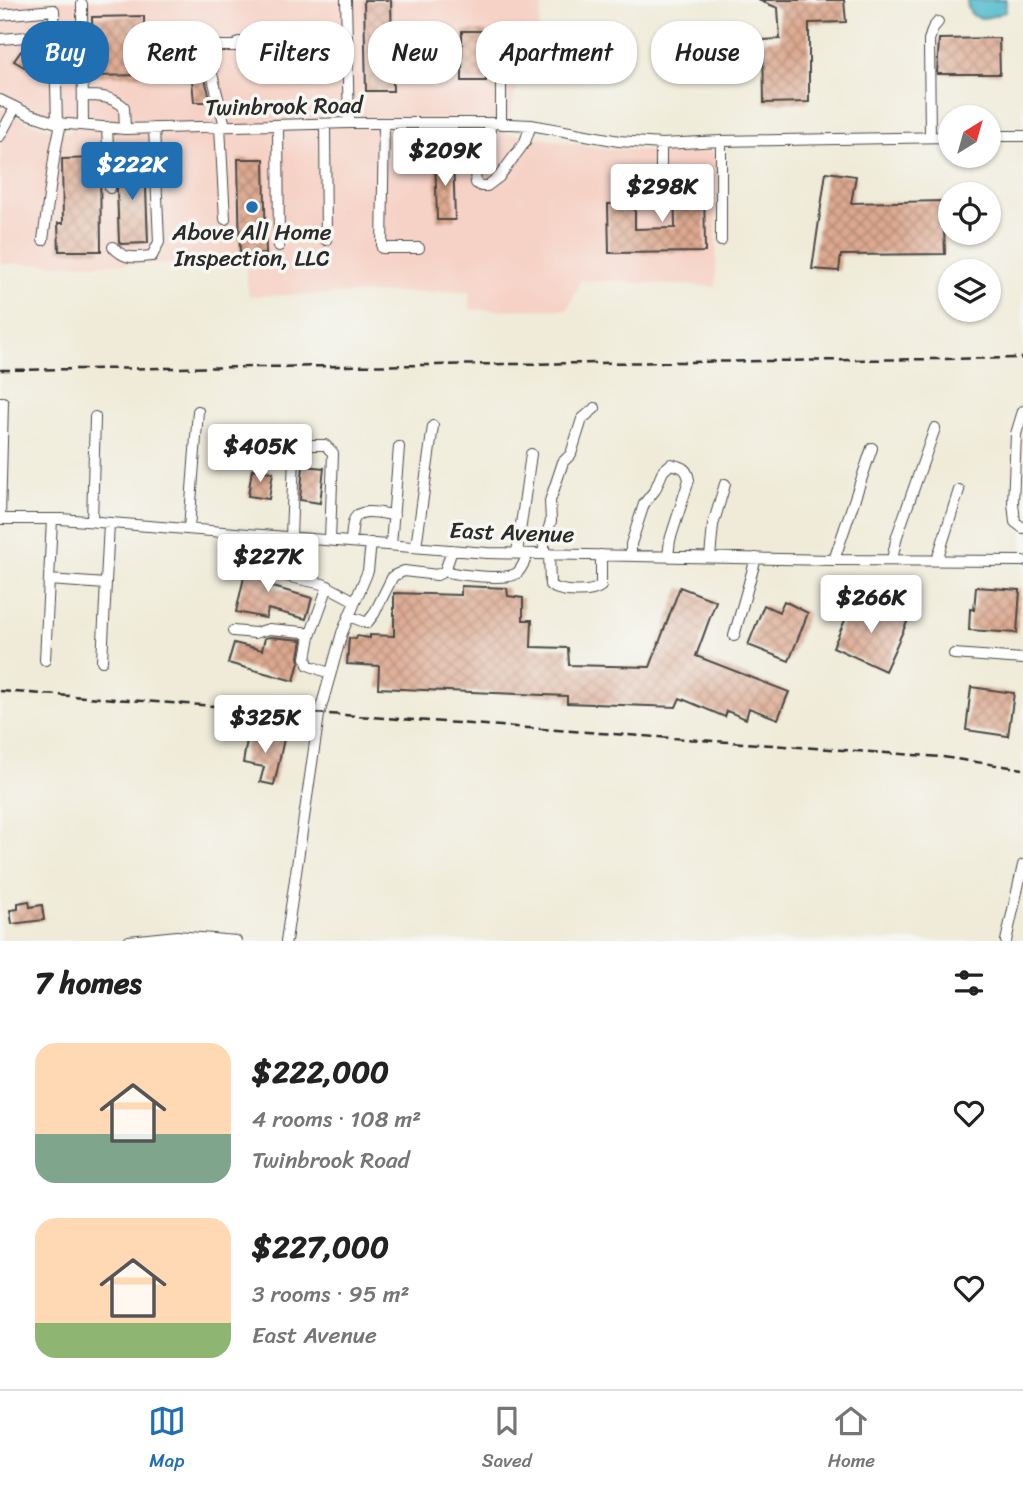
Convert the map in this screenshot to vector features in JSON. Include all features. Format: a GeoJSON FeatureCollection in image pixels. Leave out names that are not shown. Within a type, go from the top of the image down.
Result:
{"type":"FeatureCollection","features":[{"type":"Feature","properties":{"kind":"street"},"geometry":{"type":"LineString","coordinates":[[346,0],[349,123]]}},
{"type":"Feature","properties":{"kind":"street"},"geometry":{"type":"LineString","coordinates":[[82,4],[83,125]]}},
{"type":"Feature","properties":{"kind":"street"},"geometry":{"type":"LineString","coordinates":[[0,15],[54,10],[54,21]]}},
{"type":"Feature","properties":{"kind":"street"},"geometry":{"type":"LineString","coordinates":[[930,137],[929,40],[938,22]]}},
{"type":"Feature","properties":{"kind":"street"},"geometry":{"type":"LineString","coordinates":[[0,39],[21,37]]}},
{"type":"Feature","properties":{"kind":"street"},"geometry":{"type":"LineString","coordinates":[[225,219],[222,126],[212,74],[213,51],[217,46],[236,46]]}},
{"type":"Feature","properties":{"kind":"street"},"geometry":{"type":"LineString","coordinates":[[43,240],[59,123],[57,84]]}},
{"type":"Feature","properties":{"kind":"street"},"geometry":{"type":"LineString","coordinates":[[499,84],[497,123],[475,173],[476,183],[487,186],[499,177],[525,142],[531,125]]}},
{"type":"Feature","properties":{"kind":"street"},"geometry":{"type":"LineString","coordinates":[[83,96],[107,97],[122,103],[125,129]]}},
{"type":"Feature","properties":{"kind":"street","name":"Twinbrook Road"},"geometry":{"type":"LineString","coordinates":[[0,100],[29,114],[59,123],[125,129],[349,123],[497,123],[531,125],[619,141],[661,144],[938,137]]}},
{"type":"Feature","properties":{"kind":"street"},"geometry":{"type":"LineString","coordinates":[[0,136],[15,108]]}},
{"type":"Feature","properties":{"kind":"street"},"geometry":{"type":"LineString","coordinates":[[384,123],[382,248],[419,248]]}},
{"type":"Feature","properties":{"kind":"street"},"geometry":{"type":"LineString","coordinates":[[325,124],[326,240]]}},
{"type":"Feature","properties":{"kind":"street"},"geometry":{"type":"LineString","coordinates":[[278,125],[279,246]]}},
{"type":"Feature","properties":{"kind":"street"},"geometry":{"type":"LineString","coordinates":[[107,127],[110,188]]}},
{"type":"Feature","properties":{"kind":"street"},"geometry":{"type":"LineString","coordinates":[[113,247],[121,255],[152,256],[159,242],[153,128]]}},
{"type":"Feature","properties":{"kind":"street"},"geometry":{"type":"LineString","coordinates":[[1001,136],[1023,136]]}},
{"type":"Feature","properties":{"kind":"street"},"geometry":{"type":"LineString","coordinates":[[720,242],[721,141]]}},
{"type":"Feature","properties":{"kind":"street"},"geometry":{"type":"LineString","coordinates":[[661,144],[661,198]]}},
{"type":"Feature","properties":{"kind":"street"},"geometry":{"type":"LineString","coordinates":[[0,402],[3,402],[0,519]]}},
{"type":"Feature","properties":{"kind":"street"},"geometry":{"type":"LineString","coordinates":[[595,408],[582,419],[571,454],[563,462],[550,501],[551,521],[544,543],[550,585],[556,590],[594,592],[601,586],[601,555]]}},
{"type":"Feature","properties":{"kind":"street"},"geometry":{"type":"LineString","coordinates":[[189,528],[198,411]]}},
{"type":"Feature","properties":{"kind":"street"},"geometry":{"type":"LineString","coordinates":[[1023,411],[1016,433],[1013,503],[1014,522],[1023,528]]}},
{"type":"Feature","properties":{"kind":"street"},"geometry":{"type":"LineString","coordinates":[[92,521],[95,417]]}},
{"type":"Feature","properties":{"kind":"street"},"geometry":{"type":"LineString","coordinates":[[416,547],[433,426]]}},
{"type":"Feature","properties":{"kind":"street"},"geometry":{"type":"LineString","coordinates":[[892,560],[897,536],[935,428]]}},
{"type":"Feature","properties":{"kind":"street"},"geometry":{"type":"LineString","coordinates":[[290,537],[294,456],[298,445],[325,444],[333,453],[330,540]]}},
{"type":"Feature","properties":{"kind":"street"},"geometry":{"type":"LineString","coordinates":[[391,545],[399,447]]}},
{"type":"Feature","properties":{"kind":"street"},"geometry":{"type":"LineString","coordinates":[[834,560],[872,448]]}},
{"type":"Feature","properties":{"kind":"street"},"geometry":{"type":"LineString","coordinates":[[349,616],[367,622],[374,614],[393,576],[404,572],[437,575],[445,571],[509,577],[518,572],[531,454]]}},
{"type":"Feature","properties":{"kind":"street"},"geometry":{"type":"LineString","coordinates":[[631,555],[631,544],[644,504],[655,490],[663,471],[671,464],[683,467],[688,472],[689,480],[670,540],[668,556]]}},
{"type":"Feature","properties":{"kind":"street"},"geometry":{"type":"LineString","coordinates":[[710,557],[713,525],[725,484]]}},
{"type":"Feature","properties":{"kind":"street"},"geometry":{"type":"LineString","coordinates":[[937,561],[959,490]]}},
{"type":"Feature","properties":{"kind":"street"},"geometry":{"type":"LineString","coordinates":[[352,541],[355,517],[359,514],[364,512],[394,515]]}},
{"type":"Feature","properties":{"kind":"street","name":"East Avenue"},"geometry":{"type":"LineString","coordinates":[[0,519],[92,521],[452,550],[546,554],[1023,561]]}},
{"type":"Feature","properties":{"kind":"street"},"geometry":{"type":"LineString","coordinates":[[45,660],[52,519]]}},
{"type":"Feature","properties":{"kind":"street"},"geometry":{"type":"LineString","coordinates":[[102,661],[109,523]]}},
{"type":"Feature","properties":{"kind":"street"},"geometry":{"type":"LineString","coordinates":[[286,941],[319,715],[342,633],[368,571],[371,543]]}},
{"type":"Feature","properties":{"kind":"street"},"geometry":{"type":"LineString","coordinates":[[445,571],[452,550]]}},
{"type":"Feature","properties":{"kind":"street"},"geometry":{"type":"LineString","coordinates":[[734,636],[756,558]]}},
{"type":"Feature","properties":{"kind":"street"},"geometry":{"type":"LineString","coordinates":[[281,575],[328,586],[355,601]]}},
{"type":"Feature","properties":{"kind":"street"},"geometry":{"type":"LineString","coordinates":[[49,580],[106,584]]}},
{"type":"Feature","properties":{"kind":"street"},"geometry":{"type":"LineString","coordinates":[[328,586],[310,636],[306,658],[308,665],[329,674]]}},
{"type":"Feature","properties":{"kind":"street"},"geometry":{"type":"LineString","coordinates":[[233,631],[255,633],[269,629],[303,632],[310,636]]}},
{"type":"Feature","properties":{"kind":"street"},"geometry":{"type":"LineString","coordinates":[[954,654],[1023,659]]}},
{"type":"Feature","properties":{"kind":"street"},"geometry":{"type":"LineString","coordinates":[[1006,941],[1022,871]]}},
{"type":"Feature","properties":{"kind":"street"},"geometry":{"type":"LineString","coordinates":[[129,941],[177,936],[236,941]]}},
{"type":"Feature","properties":{"kind":"shaded area"},"geometry":{"type":"Polygon","coordinates":[[[0,0],[543,0],[540,21],[476,21],[476,84],[517,84],[507,133],[645,151],[717,152],[716,287],[581,280],[568,309],[470,310],[469,291],[249,296],[245,264],[0,264],[0,113],[2,109],[32,123],[70,133],[71,117],[50,116],[0,91],[0,0]]]}},
{"type":"Feature","properties":{"kind":"water"},"geometry":{"type":"Polygon","coordinates":[[[967,0],[1006,0],[1006,11],[986,18],[975,17],[968,8],[967,0]]]}},
{"type":"Feature","properties":{"kind":"building"},"geometry":{"type":"Polygon","coordinates":[[[364,0],[391,0],[391,21],[368,21],[368,84],[393,84],[393,91],[366,91],[364,0]]]}},
{"type":"Feature","properties":{"kind":"building"},"geometry":{"type":"Polygon","coordinates":[[[758,0],[844,0],[846,22],[809,23],[809,102],[764,103],[764,40],[780,39],[778,8],[758,0]]]}},
{"type":"Feature","properties":{"kind":"building"},"geometry":{"type":"Polygon","coordinates":[[[144,16],[144,21],[123,21],[123,75],[109,76],[109,21],[92,21],[92,17],[144,16]]]}},
{"type":"Feature","properties":{"kind":"building"},"geometry":{"type":"Polygon","coordinates":[[[462,31],[476,31],[476,81],[462,81],[462,31]]]}},
{"type":"Feature","properties":{"kind":"building"},"geometry":{"type":"Polygon","coordinates":[[[999,38],[1000,74],[937,74],[939,39],[999,38]]]}},
{"type":"Feature","properties":{"kind":"building"},"geometry":{"type":"Polygon","coordinates":[[[21,51],[21,65],[14,61],[21,51]]]}},
{"type":"Feature","properties":{"kind":"building"},"geometry":{"type":"Polygon","coordinates":[[[192,84],[206,84],[211,102],[194,102],[192,84]]]}},
{"type":"Feature","properties":{"kind":"building"},"geometry":{"type":"Polygon","coordinates":[[[435,156],[453,156],[455,220],[437,220],[435,156]]]}},
{"type":"Feature","properties":{"kind":"building"},"geometry":{"type":"Polygon","coordinates":[[[100,158],[101,251],[59,251],[58,223],[63,223],[62,159],[100,158]]]}},
{"type":"Feature","properties":{"kind":"building","name":"Above All Home Inspection, LLC"},"geometry":{"type":"Polygon","coordinates":[[[238,159],[264,159],[266,254],[240,255],[238,159]]]}},
{"type":"Feature","properties":{"kind":"building"},"geometry":{"type":"Polygon","coordinates":[[[145,161],[148,243],[121,244],[116,162],[145,161]]]}},
{"type":"Feature","properties":{"kind":"building"},"geometry":{"type":"Polygon","coordinates":[[[826,172],[856,176],[851,203],[938,201],[938,245],[945,245],[945,254],[841,255],[839,271],[812,269],[826,172]]]}},
{"type":"Feature","properties":{"kind":"building"},"geometry":{"type":"Polygon","coordinates":[[[674,178],[704,178],[705,252],[609,253],[608,204],[635,203],[635,229],[675,228],[674,178]]]}},
{"type":"Feature","properties":{"kind":"building"},"geometry":{"type":"Polygon","coordinates":[[[303,466],[324,468],[320,503],[300,500],[303,466]]]}},
{"type":"Feature","properties":{"kind":"building"},"geometry":{"type":"Polygon","coordinates":[[[252,469],[273,472],[269,499],[248,496],[252,469]]]}},
{"type":"Feature","properties":{"kind":"building"},"geometry":{"type":"Polygon","coordinates":[[[248,560],[276,567],[273,587],[312,598],[306,619],[268,609],[266,618],[236,612],[248,560]]]}},
{"type":"Feature","properties":{"kind":"building"},"geometry":{"type":"Polygon","coordinates":[[[461,586],[507,588],[508,596],[523,598],[523,620],[532,620],[531,647],[568,648],[569,665],[650,667],[680,587],[716,601],[696,656],[789,692],[778,719],[749,708],[746,719],[727,711],[725,717],[680,698],[676,707],[567,703],[567,696],[378,688],[379,666],[347,664],[349,638],[394,636],[394,593],[461,595],[461,586]]]}},
{"type":"Feature","properties":{"kind":"building"},"geometry":{"type":"Polygon","coordinates":[[[976,587],[1020,590],[1017,633],[969,630],[970,609],[974,610],[976,587]]]}},
{"type":"Feature","properties":{"kind":"building"},"geometry":{"type":"Polygon","coordinates":[[[784,601],[808,613],[789,661],[748,645],[764,605],[779,612],[784,601]]]}},
{"type":"Feature","properties":{"kind":"building"},"geometry":{"type":"Polygon","coordinates":[[[867,601],[908,620],[885,671],[833,647],[850,609],[861,614],[867,601]]]}},
{"type":"Feature","properties":{"kind":"building"},"geometry":{"type":"Polygon","coordinates":[[[265,638],[302,640],[294,681],[228,663],[234,643],[262,650],[265,638]]]}},
{"type":"Feature","properties":{"kind":"building"},"geometry":{"type":"Polygon","coordinates":[[[971,687],[1014,693],[1008,736],[966,730],[971,687]]]}},
{"type":"Feature","properties":{"kind":"building"},"geometry":{"type":"Polygon","coordinates":[[[257,732],[284,739],[274,785],[260,782],[264,767],[243,763],[247,740],[254,741],[257,732]]]}},
{"type":"Feature","properties":{"kind":"building"},"geometry":{"type":"Polygon","coordinates":[[[29,901],[30,907],[42,905],[44,920],[12,924],[10,910],[18,909],[18,903],[29,901]]]}},
{"type":"Feature","properties":{"kind":"railway"},"geometry":{"type":"LineString","coordinates":[[0,370],[1023,358]]}},
{"type":"Feature","properties":{"kind":"railway"},"geometry":{"type":"LineString","coordinates":[[0,691],[943,757],[1023,769]]}},
{"type":"Feature","properties":{"kind":"place","name":"Above All Home Inspection, LLC"},"geometry":{"type":"Point","coordinates":[252,207]}}]}
